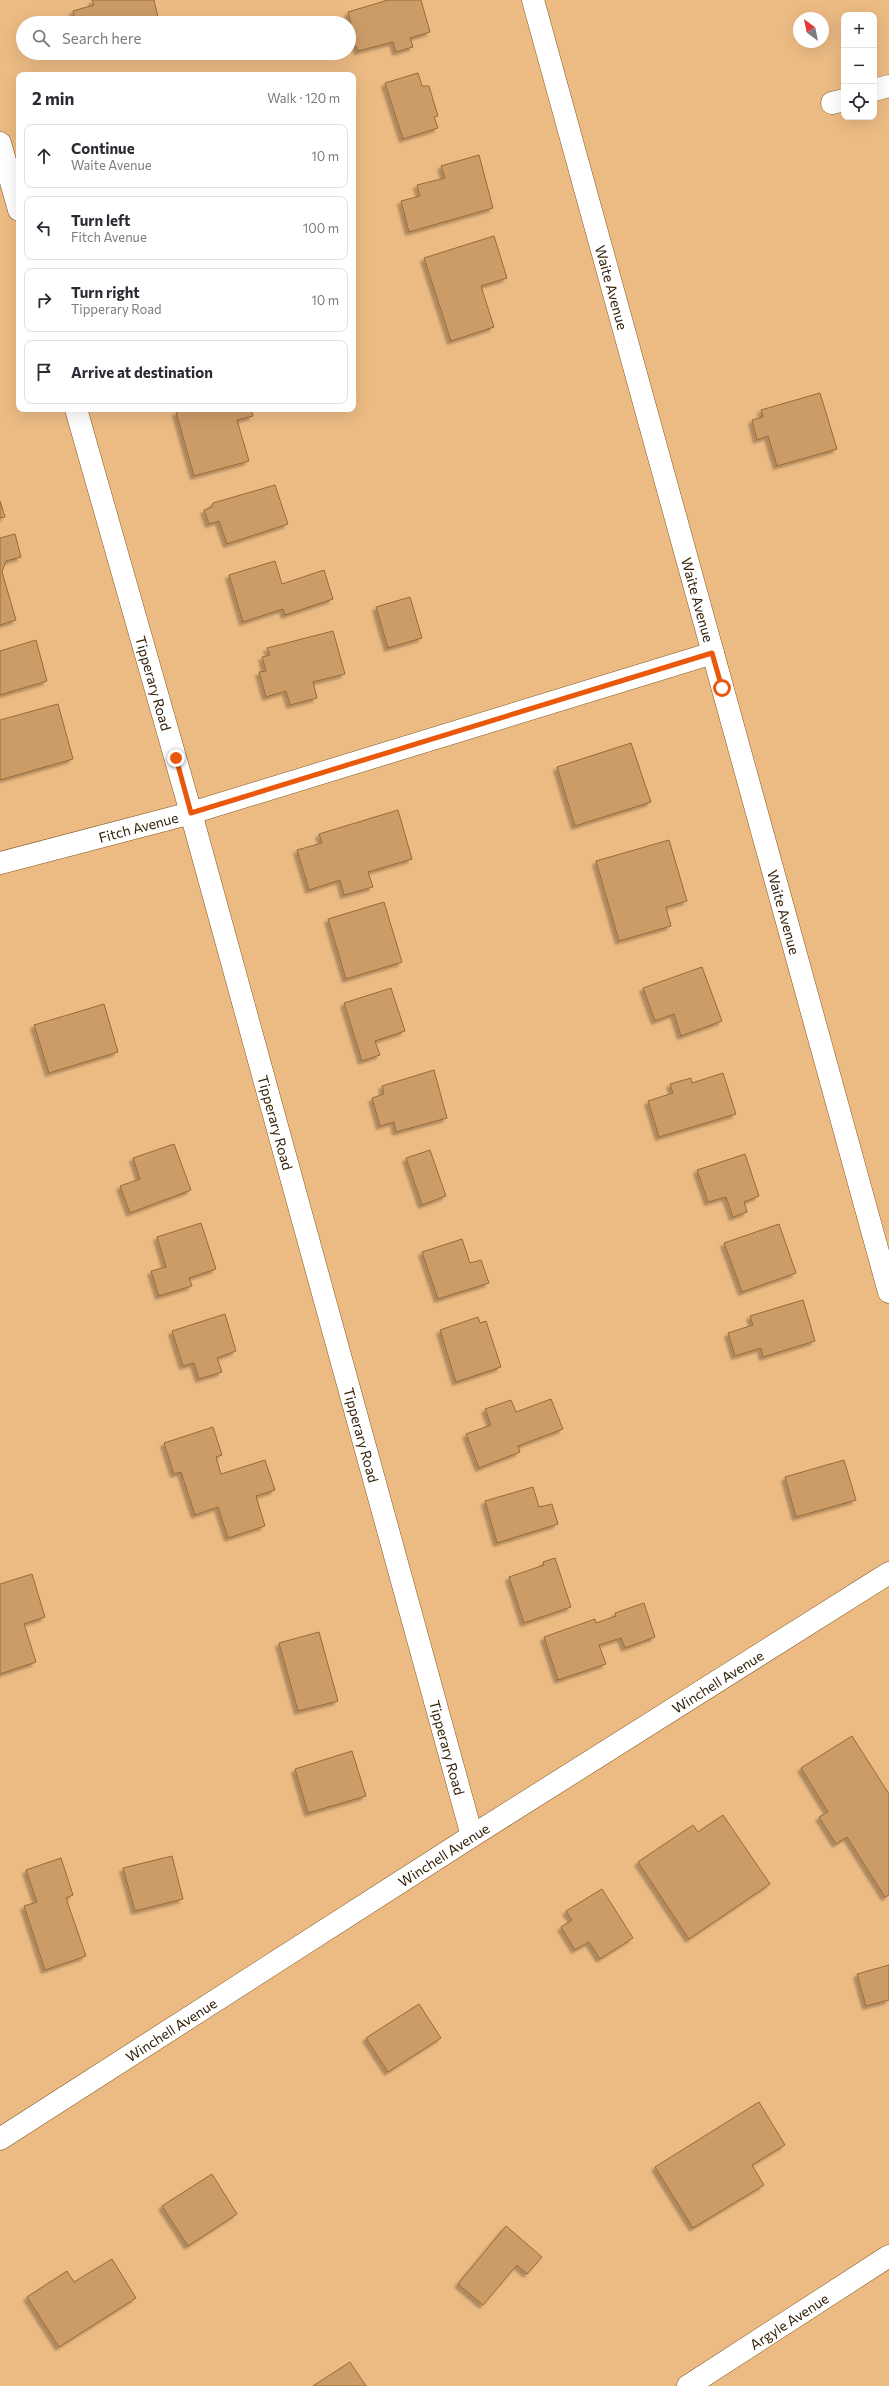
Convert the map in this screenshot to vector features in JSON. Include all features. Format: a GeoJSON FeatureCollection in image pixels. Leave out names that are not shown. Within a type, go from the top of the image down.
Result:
{"type":"FeatureCollection","features":[{"type":"Feature","properties":{"kind":"street","name":"Waite Avenue"},"geometry":{"type":"LineString","coordinates":[[533,0],[889,1292]]}},
{"type":"Feature","properties":{"kind":"street"},"geometry":{"type":"LineString","coordinates":[[877,89],[889,86]]}},
{"type":"Feature","properties":{"kind":"street"},"geometry":{"type":"LineString","coordinates":[[0,143],[16,199]]}},
{"type":"Feature","properties":{"kind":"street","name":"Tipperary Road"},"geometry":{"type":"LineString","coordinates":[[77,412],[191,813],[472,1836]]}},
{"type":"Feature","properties":{"kind":"street","name":"Fitch Avenue"},"geometry":{"type":"LineString","coordinates":[[0,863],[191,813],[712,653]]}},
{"type":"Feature","properties":{"kind":"street","name":"Winchell Avenue"},"geometry":{"type":"LineString","coordinates":[[0,2139],[472,1836],[889,1573]]}},
{"type":"Feature","properties":{"kind":"street","name":"Argyle Avenue"},"geometry":{"type":"LineString","coordinates":[[688,2386],[889,2256]]}},
{"type":"Feature","properties":{"kind":"building"},"geometry":{"type":"Polygon","coordinates":[[[92,0],[154,0],[158,16],[74,16],[73,11],[94,5],[92,0]]]}},
{"type":"Feature","properties":{"kind":"building"},"geometry":{"type":"Polygon","coordinates":[[[388,0],[421,0],[430,32],[410,38],[413,47],[396,52],[393,42],[358,51],[356,46],[356,16],[349,16],[348,12],[388,0]]]}},
{"type":"Feature","properties":{"kind":"building"},"geometry":{"type":"Polygon","coordinates":[[[418,73],[422,86],[429,86],[438,116],[434,117],[438,128],[403,139],[385,83],[418,73]]]}},
{"type":"Feature","properties":{"kind":"building"},"geometry":{"type":"Polygon","coordinates":[[[479,155],[493,208],[409,232],[401,201],[420,196],[417,185],[445,178],[441,166],[479,155]]]}},
{"type":"Feature","properties":{"kind":"building"},"geometry":{"type":"Polygon","coordinates":[[[494,236],[507,278],[481,286],[494,327],[451,341],[424,258],[494,236]]]}},
{"type":"Feature","properties":{"kind":"building"},"geometry":{"type":"Polygon","coordinates":[[[820,393],[837,449],[777,466],[768,436],[757,440],[752,420],[763,417],[761,410],[820,393]]]}},
{"type":"Feature","properties":{"kind":"building"},"geometry":{"type":"Polygon","coordinates":[[[176,412],[252,412],[253,416],[237,420],[249,461],[194,476],[176,412]]]}},
{"type":"Feature","properties":{"kind":"building"},"geometry":{"type":"Polygon","coordinates":[[[275,485],[288,524],[227,544],[219,521],[209,524],[204,510],[212,507],[213,503],[275,485]]]}},
{"type":"Feature","properties":{"kind":"building"},"geometry":{"type":"Polygon","coordinates":[[[0,501],[5,517],[0,518],[0,501]]]}},
{"type":"Feature","properties":{"kind":"building"},"geometry":{"type":"Polygon","coordinates":[[[15,534],[21,557],[6,561],[2,572],[16,620],[0,625],[0,538],[15,534]]]}},
{"type":"Feature","properties":{"kind":"building"},"geometry":{"type":"Polygon","coordinates":[[[275,561],[282,584],[324,570],[333,599],[285,615],[283,609],[243,622],[229,575],[275,561]]]}},
{"type":"Feature","properties":{"kind":"building"},"geometry":{"type":"Polygon","coordinates":[[[410,597],[422,638],[388,648],[376,607],[410,597]]]}},
{"type":"Feature","properties":{"kind":"building"},"geometry":{"type":"Polygon","coordinates":[[[333,631],[345,674],[313,682],[317,698],[290,705],[286,691],[266,697],[259,672],[266,671],[262,657],[270,655],[267,648],[333,631]]]}},
{"type":"Feature","properties":{"kind":"building"},"geometry":{"type":"Polygon","coordinates":[[[36,640],[47,681],[0,695],[0,651],[36,640]]]}},
{"type":"Feature","properties":{"kind":"building"},"geometry":{"type":"Polygon","coordinates":[[[58,704],[73,759],[0,780],[0,720],[58,704]]]}},
{"type":"Feature","properties":{"kind":"building"},"geometry":{"type":"Polygon","coordinates":[[[631,743],[651,802],[575,826],[557,767],[631,743]]]}},
{"type":"Feature","properties":{"kind":"building"},"geometry":{"type":"Polygon","coordinates":[[[398,810],[412,859],[368,872],[373,887],[344,895],[340,880],[309,890],[297,850],[322,843],[319,834],[398,810]]]}},
{"type":"Feature","properties":{"kind":"building"},"geometry":{"type":"Polygon","coordinates":[[[669,840],[687,901],[666,907],[671,926],[619,941],[596,861],[669,840]]]}},
{"type":"Feature","properties":{"kind":"building"},"geometry":{"type":"Polygon","coordinates":[[[384,902],[402,962],[346,979],[328,919],[384,902]]]}},
{"type":"Feature","properties":{"kind":"building"},"geometry":{"type":"Polygon","coordinates":[[[702,967],[722,1021],[681,1036],[674,1014],[655,1021],[643,988],[702,967]]]}},
{"type":"Feature","properties":{"kind":"building"},"geometry":{"type":"Polygon","coordinates":[[[391,988],[405,1031],[375,1041],[380,1055],[362,1061],[344,1003],[391,988]]]}},
{"type":"Feature","properties":{"kind":"building"},"geometry":{"type":"Polygon","coordinates":[[[104,1004],[118,1052],[49,1073],[34,1025],[104,1004]]]}},
{"type":"Feature","properties":{"kind":"building"},"geometry":{"type":"Polygon","coordinates":[[[434,1070],[447,1118],[396,1132],[394,1122],[380,1126],[372,1098],[384,1094],[382,1086],[434,1070]]]}},
{"type":"Feature","properties":{"kind":"building"},"geometry":{"type":"Polygon","coordinates":[[[723,1073],[736,1114],[659,1137],[648,1101],[673,1093],[670,1084],[691,1078],[692,1083],[723,1073]]]}},
{"type":"Feature","properties":{"kind":"building"},"geometry":{"type":"Polygon","coordinates":[[[174,1144],[191,1190],[130,1213],[120,1186],[140,1179],[133,1158],[174,1144]]]}},
{"type":"Feature","properties":{"kind":"building"},"geometry":{"type":"Polygon","coordinates":[[[430,1150],[446,1196],[422,1205],[406,1158],[430,1150]]]}},
{"type":"Feature","properties":{"kind":"building"},"geometry":{"type":"Polygon","coordinates":[[[745,1154],[759,1196],[744,1202],[747,1212],[733,1217],[726,1197],[708,1202],[697,1170],[745,1154]]]}},
{"type":"Feature","properties":{"kind":"building"},"geometry":{"type":"Polygon","coordinates":[[[201,1223],[216,1269],[189,1278],[192,1286],[159,1296],[151,1271],[166,1267],[157,1237],[201,1223]]]}},
{"type":"Feature","properties":{"kind":"building"},"geometry":{"type":"Polygon","coordinates":[[[779,1224],[796,1273],[742,1292],[724,1243],[779,1224]]]}},
{"type":"Feature","properties":{"kind":"building"},"geometry":{"type":"Polygon","coordinates":[[[462,1239],[470,1263],[481,1260],[489,1283],[438,1299],[422,1252],[462,1239]]]}},
{"type":"Feature","properties":{"kind":"building"},"geometry":{"type":"Polygon","coordinates":[[[803,1300],[815,1341],[763,1357],[761,1348],[735,1356],[728,1333],[753,1325],[750,1316],[803,1300]]]}},
{"type":"Feature","properties":{"kind":"building"},"geometry":{"type":"Polygon","coordinates":[[[225,1314],[236,1351],[217,1358],[222,1372],[199,1379],[194,1363],[183,1366],[172,1331],[225,1314]]]}},
{"type":"Feature","properties":{"kind":"building"},"geometry":{"type":"Polygon","coordinates":[[[478,1317],[480,1323],[486,1321],[501,1367],[456,1382],[440,1330],[478,1317]]]}},
{"type":"Feature","properties":{"kind":"building"},"geometry":{"type":"Polygon","coordinates":[[[551,1399],[563,1429],[518,1446],[520,1452],[479,1468],[466,1434],[491,1425],[485,1409],[511,1400],[516,1412],[551,1399]]]}},
{"type":"Feature","properties":{"kind":"building"},"geometry":{"type":"Polygon","coordinates":[[[213,1427],[222,1455],[216,1457],[221,1474],[265,1460],[275,1490],[256,1496],[265,1526],[228,1538],[218,1507],[195,1515],[181,1472],[174,1474],[164,1443],[213,1427]]]}},
{"type":"Feature","properties":{"kind":"building"},"geometry":{"type":"Polygon","coordinates":[[[844,1460],[856,1500],[796,1517],[785,1477],[844,1460]]]}},
{"type":"Feature","properties":{"kind":"building"},"geometry":{"type":"Polygon","coordinates":[[[533,1487],[539,1507],[552,1504],[558,1524],[497,1543],[485,1501],[533,1487]]]}},
{"type":"Feature","properties":{"kind":"building"},"geometry":{"type":"Polygon","coordinates":[[[555,1558],[571,1607],[524,1623],[509,1577],[544,1565],[543,1562],[555,1558]]]}},
{"type":"Feature","properties":{"kind":"building"},"geometry":{"type":"Polygon","coordinates":[[[32,1574],[45,1617],[24,1624],[36,1662],[0,1674],[0,1584],[32,1574]]]}},
{"type":"Feature","properties":{"kind":"building"},"geometry":{"type":"Polygon","coordinates":[[[644,1603],[655,1637],[625,1648],[621,1638],[599,1645],[606,1664],[558,1680],[544,1637],[595,1619],[596,1623],[616,1616],[615,1613],[644,1603]]]}},
{"type":"Feature","properties":{"kind":"building"},"geometry":{"type":"Polygon","coordinates":[[[319,1632],[338,1701],[298,1711],[279,1643],[319,1632]]]}},
{"type":"Feature","properties":{"kind":"building"},"geometry":{"type":"Polygon","coordinates":[[[852,1736],[889,1794],[889,1895],[885,1897],[847,1837],[836,1844],[819,1817],[828,1812],[801,1768],[852,1736]]]}},
{"type":"Feature","properties":{"kind":"building"},"geometry":{"type":"Polygon","coordinates":[[[352,1751],[366,1796],[308,1813],[295,1769],[352,1751]]]}},
{"type":"Feature","properties":{"kind":"building"},"geometry":{"type":"Polygon","coordinates":[[[723,1815],[770,1884],[689,1939],[638,1862],[693,1825],[698,1832],[723,1815]]]}},
{"type":"Feature","properties":{"kind":"building"},"geometry":{"type":"Polygon","coordinates":[[[172,1856],[183,1899],[135,1911],[123,1868],[172,1856]]]}},
{"type":"Feature","properties":{"kind":"building"},"geometry":{"type":"Polygon","coordinates":[[[61,1858],[73,1895],[66,1898],[86,1956],[45,1970],[24,1906],[37,1902],[26,1870],[61,1858]]]}},
{"type":"Feature","properties":{"kind":"building"},"geometry":{"type":"Polygon","coordinates":[[[602,1889],[633,1938],[600,1959],[589,1942],[575,1950],[561,1927],[572,1920],[566,1911],[602,1889]]]}},
{"type":"Feature","properties":{"kind":"building"},"geometry":{"type":"Polygon","coordinates":[[[889,1965],[889,2000],[866,2006],[857,1974],[889,1965]]]}},
{"type":"Feature","properties":{"kind":"building"},"geometry":{"type":"Polygon","coordinates":[[[419,2004],[441,2038],[388,2072],[366,2038],[419,2004]]]}},
{"type":"Feature","properties":{"kind":"building"},"geometry":{"type":"Polygon","coordinates":[[[759,2102],[785,2145],[752,2165],[764,2185],[693,2228],[655,2167],[759,2102]]]}},
{"type":"Feature","properties":{"kind":"building"},"geometry":{"type":"Polygon","coordinates":[[[212,2174],[237,2214],[188,2246],[162,2206],[212,2174]]]}},
{"type":"Feature","properties":{"kind":"building"},"geometry":{"type":"Polygon","coordinates":[[[506,2226],[542,2257],[527,2274],[517,2265],[483,2305],[458,2284],[506,2226]]]}},
{"type":"Feature","properties":{"kind":"building"},"geometry":{"type":"Polygon","coordinates":[[[112,2259],[136,2298],[59,2347],[27,2297],[67,2271],[74,2282],[112,2259]]]}},
{"type":"Feature","properties":{"kind":"building"},"geometry":{"type":"Polygon","coordinates":[[[350,2362],[366,2386],[313,2386],[350,2362]]]}},
{"type":"Feature","properties":{"kind":"route"},"geometry":{"type":"LineString","coordinates":[[176,758],[191,813],[712,653],[722,688]]}}]}
